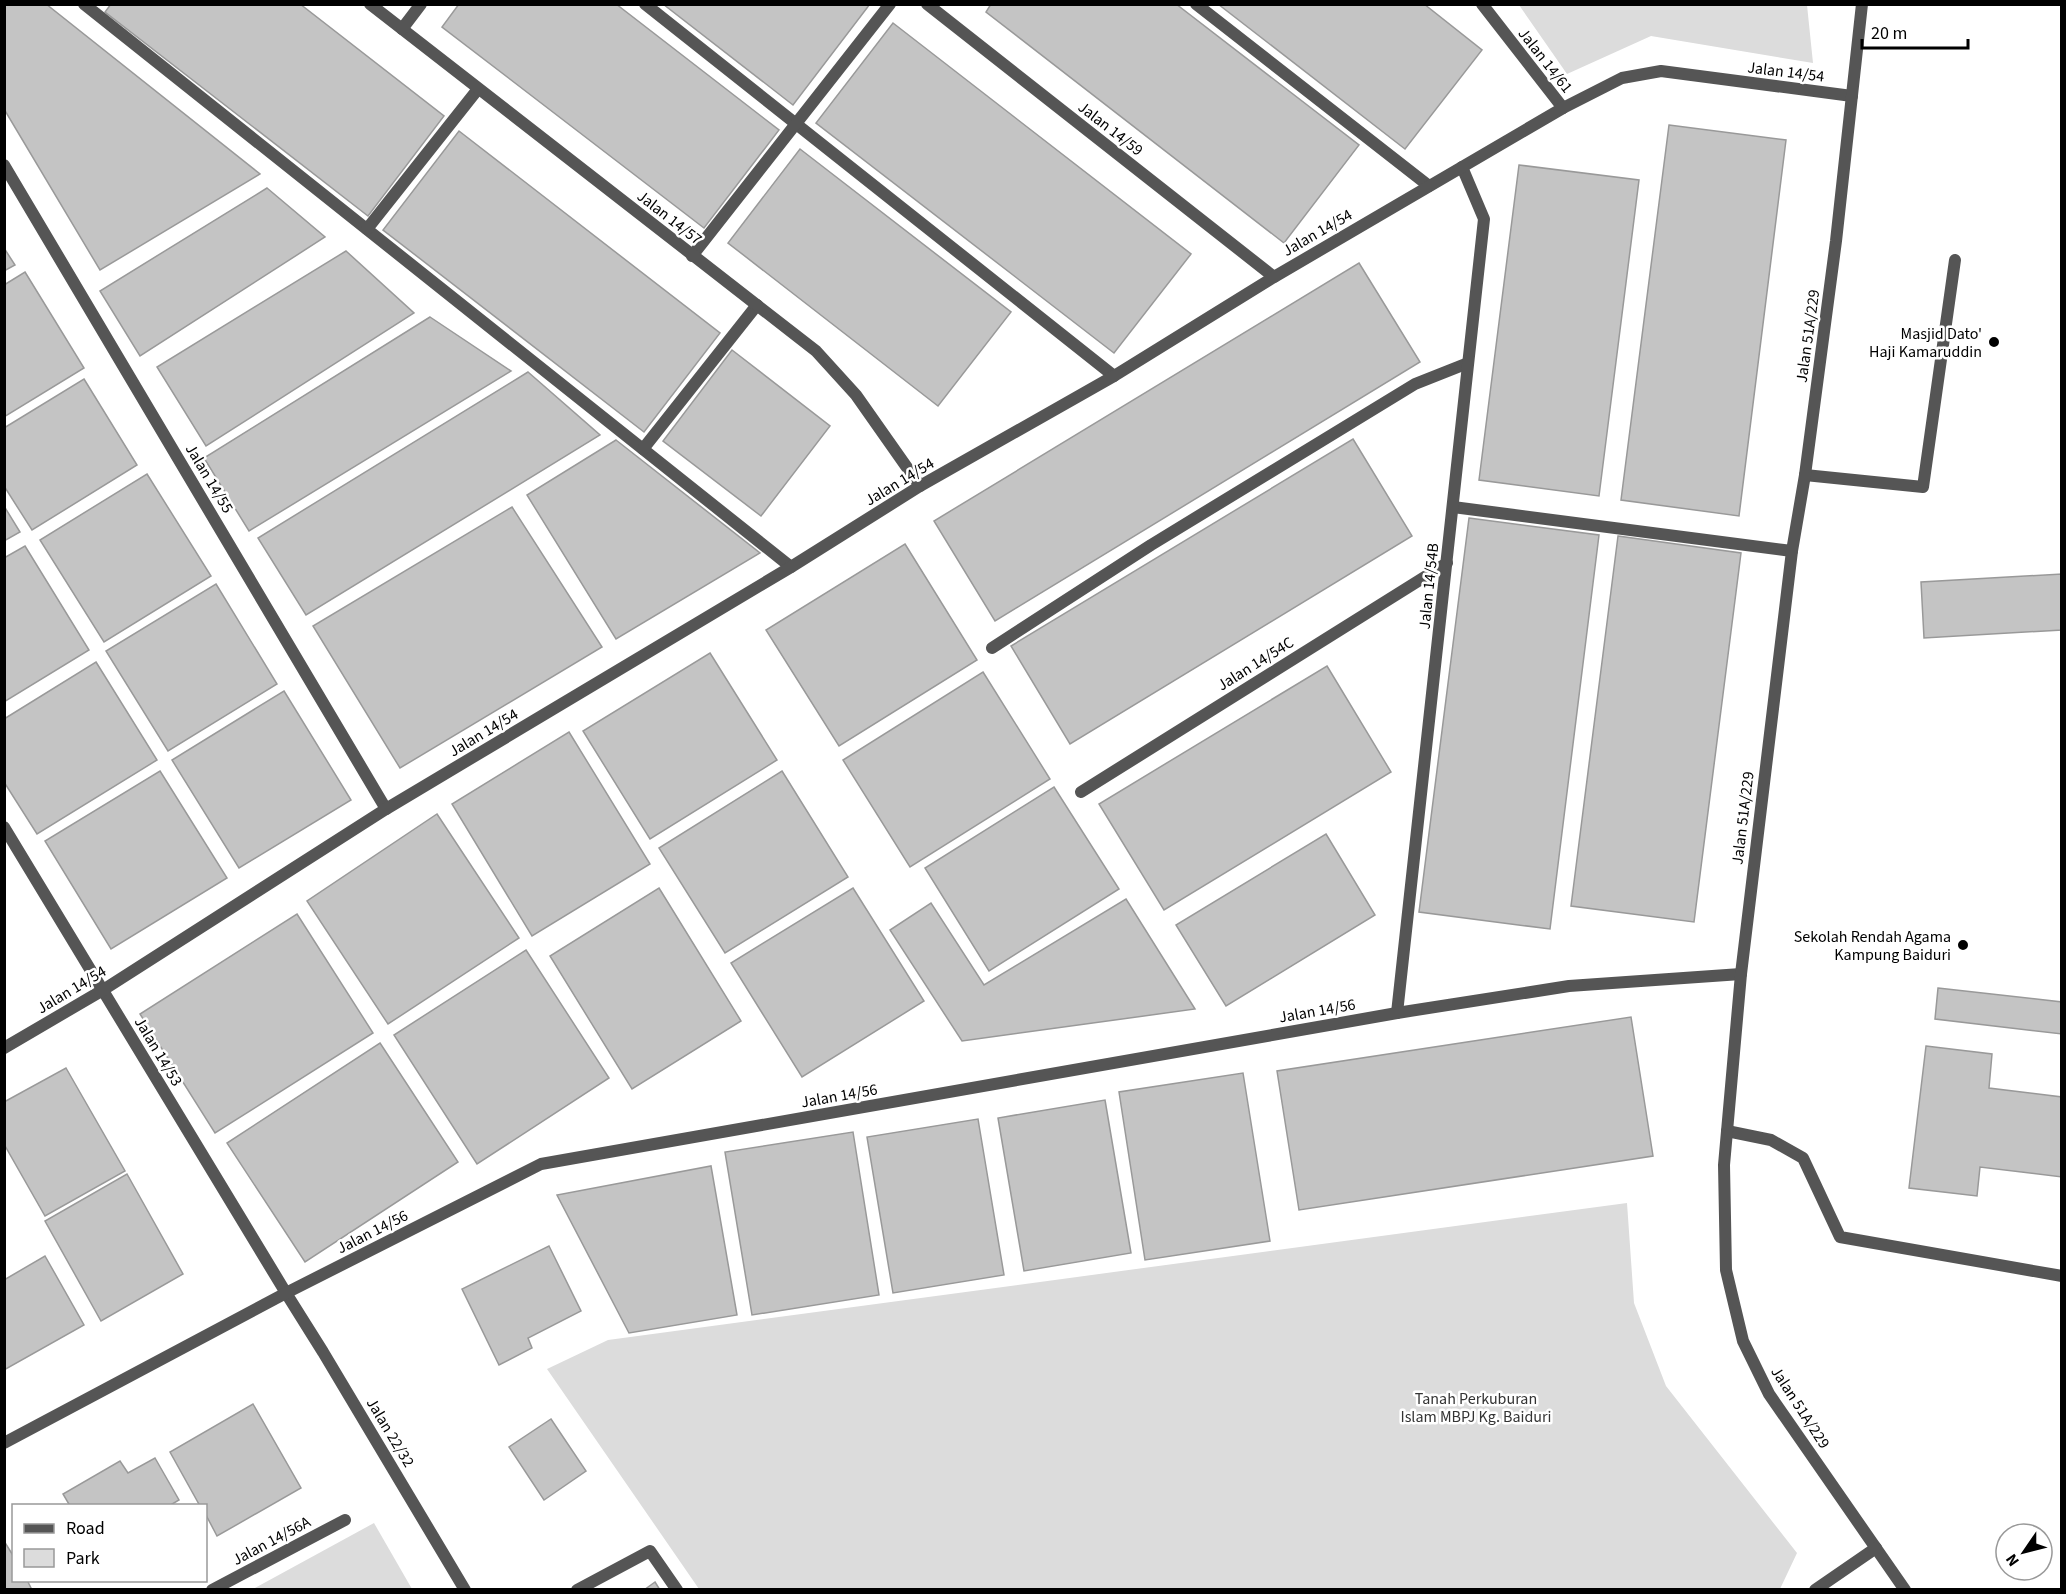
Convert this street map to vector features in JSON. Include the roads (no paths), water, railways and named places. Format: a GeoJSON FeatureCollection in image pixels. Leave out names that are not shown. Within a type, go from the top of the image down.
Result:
{"type":"FeatureCollection","features":[{"type":"Feature","properties":{"kind":"street","name":"Jalan 14/57"},"geometry":{"type":"LineString","coordinates":[[370,4],[816,351],[856,395],[920,486]]}},
{"type":"Feature","properties":{"kind":"street"},"geometry":{"type":"LineString","coordinates":[[402,29],[421,4]]}},
{"type":"Feature","properties":{"kind":"street"},"geometry":{"type":"LineString","coordinates":[[645,4],[1114,376]]}},
{"type":"Feature","properties":{"kind":"street"},"geometry":{"type":"LineString","coordinates":[[693,255],[890,4]]}},
{"type":"Feature","properties":{"kind":"street","name":"Jalan 14/59"},"geometry":{"type":"LineString","coordinates":[[927,4],[1274,277]]}},
{"type":"Feature","properties":{"kind":"street"},"geometry":{"type":"LineString","coordinates":[[1196,4],[1429,186]]}},
{"type":"Feature","properties":{"kind":"street","name":"Jalan 14/61"},"geometry":{"type":"LineString","coordinates":[[1482,4],[1563,108]]}},
{"type":"Feature","properties":{"kind":"street","name":"Jalan 51A/229"},"geometry":{"type":"LineString","coordinates":[[1862,4],[1836,241],[1805,475],[1792,551],[1741,974],[1724,1164],[1726,1270],[1743,1341],[1769,1394],[1905,1590]]}},
{"type":"Feature","properties":{"kind":"street"},"geometry":{"type":"LineString","coordinates":[[86,5],[791,567]]}},
{"type":"Feature","properties":{"kind":"street","name":"Jalan 14/54"},"geometry":{"type":"LineString","coordinates":[[4,1048],[103,990],[386,809],[791,567],[920,486],[1114,376],[1274,277],[1563,108],[1622,78],[1660,71],[1852,96]]}},
{"type":"Feature","properties":{"kind":"street"},"geometry":{"type":"LineString","coordinates":[[367,229],[478,88]]}},
{"type":"Feature","properties":{"kind":"street","name":"Jalan 14/55"},"geometry":{"type":"LineString","coordinates":[[4,165],[386,809]]}},
{"type":"Feature","properties":{"kind":"street","name":"Jalan 14/54B"},"geometry":{"type":"LineString","coordinates":[[1397,1013],[1484,219],[1462,167]]}},
{"type":"Feature","properties":{"kind":"street"},"geometry":{"type":"LineString","coordinates":[[1805,475],[1923,487],[1955,260]]}},
{"type":"Feature","properties":{"kind":"street"},"geometry":{"type":"LineString","coordinates":[[643,449],[757,305]]}},
{"type":"Feature","properties":{"kind":"street"},"geometry":{"type":"LineString","coordinates":[[992,648],[1151,545],[1415,384],[1468,363]]}},
{"type":"Feature","properties":{"kind":"street"},"geometry":{"type":"LineString","coordinates":[[1453,507],[1792,551]]}},
{"type":"Feature","properties":{"kind":"street","name":"Jalan 14/54C"},"geometry":{"type":"LineString","coordinates":[[1081,792],[1447,563]]}},
{"type":"Feature","properties":{"kind":"street","name":"Jalan 14/53"},"geometry":{"type":"LineString","coordinates":[[4,827],[286,1293]]}},
{"type":"Feature","properties":{"kind":"street","name":"Jalan 14/56"},"geometry":{"type":"LineString","coordinates":[[4,1443],[286,1293],[541,1164],[1397,1013],[1569,986],[1741,974]]}},
{"type":"Feature","properties":{"kind":"street"},"geometry":{"type":"LineString","coordinates":[[1727,1131],[1771,1140],[1803,1158],[1840,1237],[2061,1276]]}},
{"type":"Feature","properties":{"kind":"street","name":"Jalan 22/32"},"geometry":{"type":"LineString","coordinates":[[286,1293],[465,1590]]}},
{"type":"Feature","properties":{"kind":"street","name":"Jalan 14/56A"},"geometry":{"type":"LineString","coordinates":[[212,1590],[345,1520]]}},
{"type":"Feature","properties":{"kind":"street"},"geometry":{"type":"LineString","coordinates":[[1815,1590],[1876,1548]]}},
{"type":"Feature","properties":{"kind":"street"},"geometry":{"type":"LineString","coordinates":[[577,1590],[650,1551],[677,1590]]}},
{"type":"Feature","properties":{"kind":"place","name":"Masjid Dato' Haji Kamaruddin"},"geometry":{"type":"Point","coordinates":[1994,342]}},
{"type":"Feature","properties":{"kind":"place","name":"Sekolah Rendah Agama Kampung Baiduri"},"geometry":{"type":"Point","coordinates":[1963,945]}},
{"type":"Feature","properties":{"kind":"park label","name":"Tanah Perkuburan Islam MBPJ Kg. Baiduri"},"geometry":{"type":"Point","coordinates":[1476,1407]}}]}
